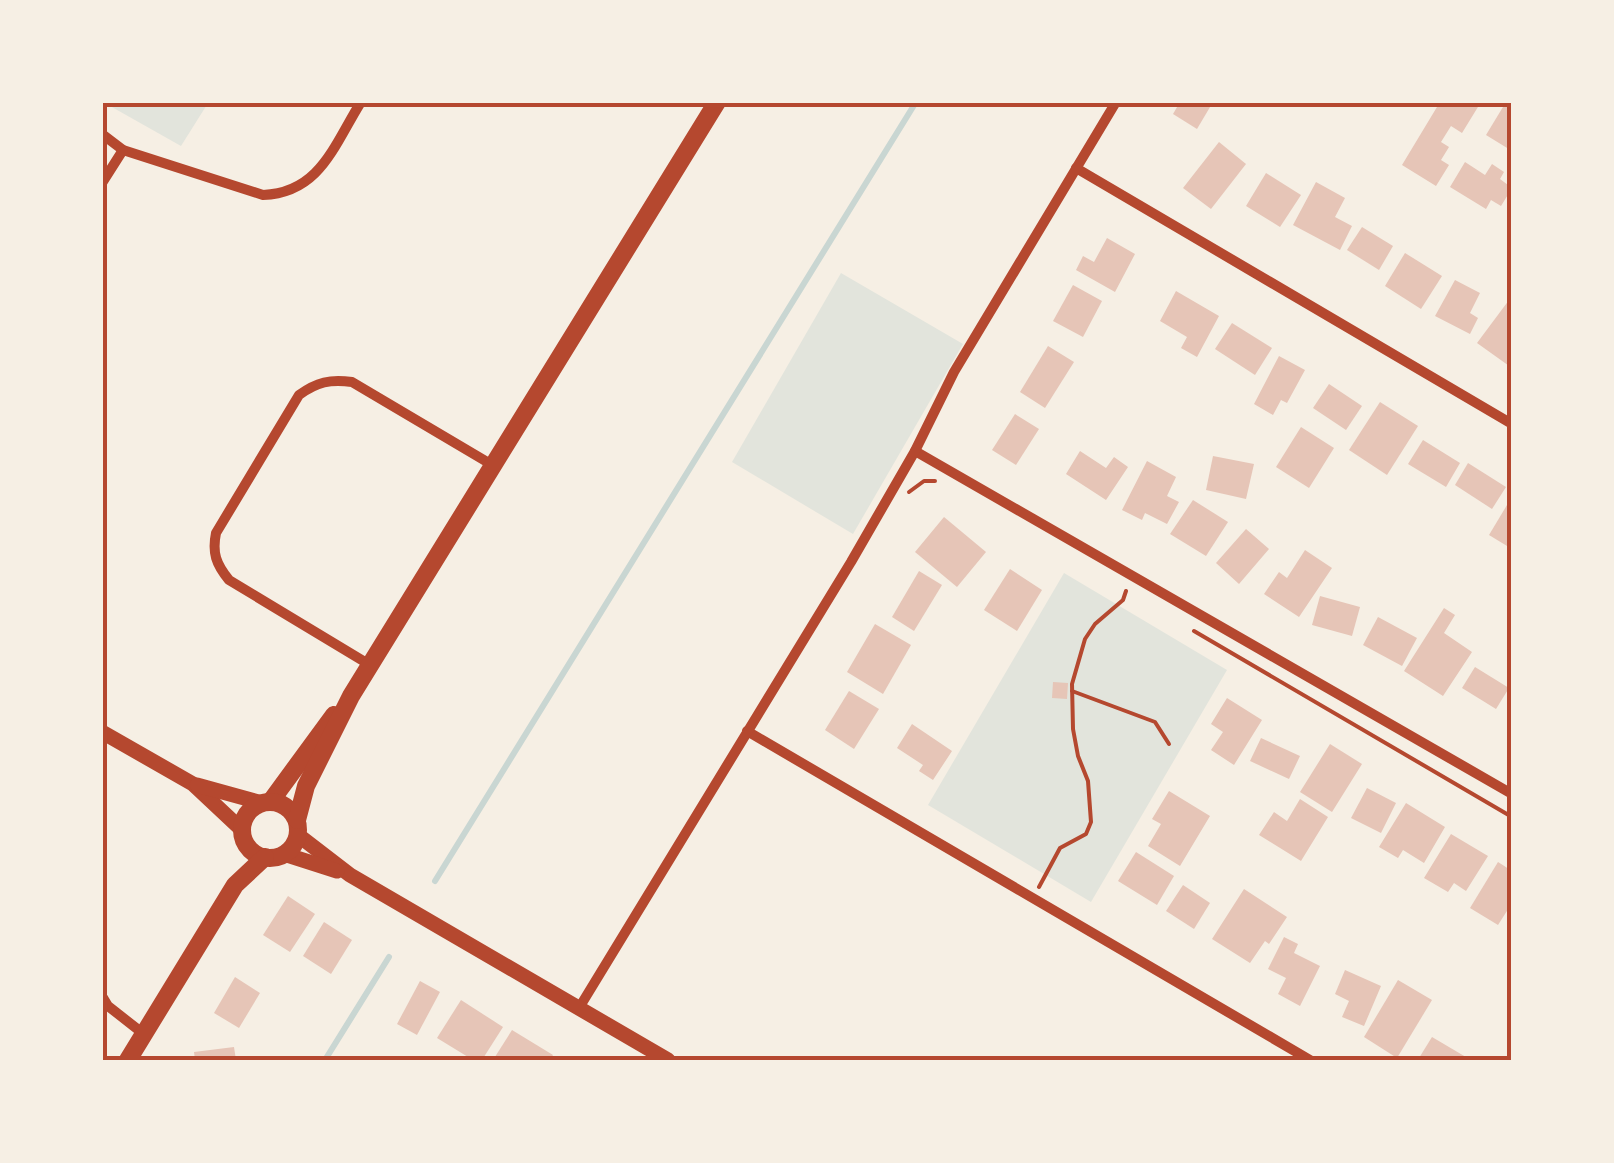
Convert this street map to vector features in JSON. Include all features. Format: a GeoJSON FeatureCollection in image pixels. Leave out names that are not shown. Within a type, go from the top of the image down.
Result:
{"type":"FeatureCollection","features":[{"type":"Feature","properties":{"kind":"main road"},"geometry":{"type":"LineString","coordinates":[[235,885],[296,842],[306,786],[351,696],[717,102]]}},
{"type":"Feature","properties":{"kind":"main road"},"geometry":{"type":"LineString","coordinates":[[128,1060],[235,885],[247,813],[290,780],[318,735],[351,696]]}},
{"type":"Feature","properties":{"kind":"main road"},"geometry":{"type":"LineString","coordinates":[[266,802],[288,808],[297,827]]}},
{"type":"Feature","properties":{"kind":"main road"},"geometry":{"type":"LineString","coordinates":[[243,835],[249,848],[274,856]]}},
{"type":"Feature","properties":{"kind":"street"},"geometry":{"type":"LineString","coordinates":[[102,134],[123,150],[263,196],[281,195],[298,189],[316,175],[360,102]]}},
{"type":"Feature","properties":{"kind":"street"},"geometry":{"type":"LineString","coordinates":[[579,1008],[915,452],[954,372],[1116,102]]}},
{"type":"Feature","properties":{"kind":"street"},"geometry":{"type":"LineString","coordinates":[[102,184],[123,150]]}},
{"type":"Feature","properties":{"kind":"street"},"geometry":{"type":"LineString","coordinates":[[1076,168],[1512,424]]}},
{"type":"Feature","properties":{"kind":"street"},"geometry":{"type":"LineString","coordinates":[[370,665],[228,580],[217,566],[213,548],[216,533],[299,395],[315,383],[334,379],[352,382],[494,466]]}},
{"type":"Feature","properties":{"kind":"street"},"geometry":{"type":"LineString","coordinates":[[915,452],[1512,794]]}},
{"type":"Feature","properties":{"kind":"street"},"geometry":{"type":"LineString","coordinates":[[747,731],[1310,1060]]}},
{"type":"Feature","properties":{"kind":"street"},"geometry":{"type":"LineString","coordinates":[[102,732],[193,784],[243,835]]}},
{"type":"Feature","properties":{"kind":"street"},"geometry":{"type":"LineString","coordinates":[[193,784],[266,802]]}},
{"type":"Feature","properties":{"kind":"street"},"geometry":{"type":"LineString","coordinates":[[297,827],[350,875],[668,1060]]}},
{"type":"Feature","properties":{"kind":"street"},"geometry":{"type":"LineString","coordinates":[[274,856],[350,875]]}},
{"type":"Feature","properties":{"kind":"street"},"geometry":{"type":"LineString","coordinates":[[102,996],[118,1016],[145,1035]]}},
{"type":"Feature","properties":{"kind":"path"},"geometry":{"type":"LineString","coordinates":[[909,492],[924,481],[942,482]]}},
{"type":"Feature","properties":{"kind":"path"},"geometry":{"type":"LineString","coordinates":[[1038,888],[1060,848],[1086,834],[1091,822],[1088,781],[1073,729],[1072,691],[1085,639],[1095,624],[1122,600],[1126,590]]}},
{"type":"Feature","properties":{"kind":"path"},"geometry":{"type":"LineString","coordinates":[[1193,630],[1512,817]]}},
{"type":"Feature","properties":{"kind":"path"},"geometry":{"type":"LineString","coordinates":[[1072,691],[1155,722],[1170,744]]}},
{"type":"Feature","properties":{"kind":"shaded area"},"geometry":{"type":"Polygon","coordinates":[[[103,102],[208,102],[208,103],[181,146],[103,102]]]}},
{"type":"Feature","properties":{"kind":"shaded area"},"geometry":{"type":"Polygon","coordinates":[[[841,273],[963,344],[853,534],[732,462],[841,273]]]}},
{"type":"Feature","properties":{"kind":"shaded area"},"geometry":{"type":"Polygon","coordinates":[[[1064,573],[1227,670],[1091,902],[928,805],[1064,573]]]}},
{"type":"Feature","properties":{"kind":"building"},"geometry":{"type":"Polygon","coordinates":[[[1180,102],[1213,102],[1197,129],[1173,114],[1180,102]]]}},
{"type":"Feature","properties":{"kind":"building"},"geometry":{"type":"Polygon","coordinates":[[[1440,102],[1481,102],[1462,133],[1451,126],[1441,142],[1449,147],[1441,160],[1449,165],[1436,186],[1402,165],[1440,102]]]}},
{"type":"Feature","properties":{"kind":"building"},"geometry":{"type":"Polygon","coordinates":[[[1506,102],[1512,102],[1512,151],[1486,135],[1506,102]]]}},
{"type":"Feature","properties":{"kind":"building"},"geometry":{"type":"Polygon","coordinates":[[[1219,142],[1246,164],[1211,209],[1183,188],[1219,142]]]}},
{"type":"Feature","properties":{"kind":"building"},"geometry":{"type":"Polygon","coordinates":[[[1465,162],[1485,175],[1492,164],[1504,172],[1500,179],[1512,188],[1501,206],[1491,200],[1486,209],[1450,187],[1465,162]]]}},
{"type":"Feature","properties":{"kind":"building"},"geometry":{"type":"Polygon","coordinates":[[[1266,173],[1301,195],[1280,227],[1246,206],[1266,173]]]}},
{"type":"Feature","properties":{"kind":"building"},"geometry":{"type":"Polygon","coordinates":[[[1316,182],[1345,198],[1335,217],[1352,226],[1340,250],[1293,225],[1316,182]]]}},
{"type":"Feature","properties":{"kind":"building"},"geometry":{"type":"Polygon","coordinates":[[[1362,227],[1393,246],[1379,270],[1347,250],[1362,227]]]}},
{"type":"Feature","properties":{"kind":"building"},"geometry":{"type":"Polygon","coordinates":[[[1107,238],[1135,254],[1115,292],[1076,270],[1083,256],[1094,262],[1107,238]]]}},
{"type":"Feature","properties":{"kind":"building"},"geometry":{"type":"Polygon","coordinates":[[[1405,253],[1442,276],[1421,309],[1385,286],[1405,253]]]}},
{"type":"Feature","properties":{"kind":"building"},"geometry":{"type":"Polygon","coordinates":[[[1455,280],[1480,293],[1470,313],[1478,318],[1470,334],[1435,316],[1455,280]]]}},
{"type":"Feature","properties":{"kind":"building"},"geometry":{"type":"Polygon","coordinates":[[[1073,285],[1102,301],[1083,337],[1053,321],[1073,285]]]}},
{"type":"Feature","properties":{"kind":"building"},"geometry":{"type":"Polygon","coordinates":[[[1176,291],[1219,316],[1197,357],[1181,348],[1187,337],[1160,321],[1176,291]]]}},
{"type":"Feature","properties":{"kind":"building"},"geometry":{"type":"Polygon","coordinates":[[[1512,296],[1512,368],[1477,343],[1512,296]]]}},
{"type":"Feature","properties":{"kind":"building"},"geometry":{"type":"Polygon","coordinates":[[[1232,323],[1272,348],[1255,375],[1215,349],[1232,323]]]}},
{"type":"Feature","properties":{"kind":"building"},"geometry":{"type":"Polygon","coordinates":[[[1048,346],[1074,362],[1045,408],[1020,392],[1048,346]]]}},
{"type":"Feature","properties":{"kind":"building"},"geometry":{"type":"Polygon","coordinates":[[[1279,356],[1305,370],[1287,403],[1281,400],[1273,415],[1254,404],[1279,356]]]}},
{"type":"Feature","properties":{"kind":"building"},"geometry":{"type":"Polygon","coordinates":[[[1329,384],[1362,406],[1346,430],[1313,408],[1329,384]]]}},
{"type":"Feature","properties":{"kind":"building"},"geometry":{"type":"Polygon","coordinates":[[[1380,402],[1418,426],[1387,475],[1349,450],[1380,402]]]}},
{"type":"Feature","properties":{"kind":"building"},"geometry":{"type":"Polygon","coordinates":[[[1015,414],[1039,429],[1016,465],[992,450],[1015,414]]]}},
{"type":"Feature","properties":{"kind":"building"},"geometry":{"type":"Polygon","coordinates":[[[1301,427],[1334,448],[1309,488],[1276,467],[1301,427]]]}},
{"type":"Feature","properties":{"kind":"building"},"geometry":{"type":"Polygon","coordinates":[[[1423,440],[1460,463],[1446,487],[1408,464],[1423,440]]]}},
{"type":"Feature","properties":{"kind":"building"},"geometry":{"type":"Polygon","coordinates":[[[1080,451],[1106,468],[1114,457],[1128,467],[1106,500],[1066,474],[1080,451]]]}},
{"type":"Feature","properties":{"kind":"building"},"geometry":{"type":"Polygon","coordinates":[[[1213,456],[1254,464],[1246,499],[1206,490],[1213,456]]]}},
{"type":"Feature","properties":{"kind":"building"},"geometry":{"type":"Polygon","coordinates":[[[1147,461],[1176,477],[1167,496],[1179,502],[1167,524],[1145,513],[1142,520],[1122,510],[1147,461]]]}},
{"type":"Feature","properties":{"kind":"building"},"geometry":{"type":"Polygon","coordinates":[[[1468,463],[1506,487],[1492,509],[1455,485],[1468,463]]]}},
{"type":"Feature","properties":{"kind":"building"},"geometry":{"type":"Polygon","coordinates":[[[1193,500],[1228,522],[1206,556],[1170,534],[1193,500]]]}},
{"type":"Feature","properties":{"kind":"building"},"geometry":{"type":"Polygon","coordinates":[[[1507,505],[1512,508],[1512,549],[1489,535],[1507,505]]]}},
{"type":"Feature","properties":{"kind":"building"},"geometry":{"type":"Polygon","coordinates":[[[944,517],[986,552],[957,587],[915,552],[944,517]]]}},
{"type":"Feature","properties":{"kind":"building"},"geometry":{"type":"Polygon","coordinates":[[[1246,529],[1269,549],[1239,584],[1216,563],[1246,529]]]}},
{"type":"Feature","properties":{"kind":"building"},"geometry":{"type":"Polygon","coordinates":[[[1305,550],[1332,568],[1299,617],[1264,594],[1279,572],[1287,578],[1305,550]]]}},
{"type":"Feature","properties":{"kind":"building"},"geometry":{"type":"Polygon","coordinates":[[[1010,569],[1042,590],[1017,631],[984,610],[1010,569]]]}},
{"type":"Feature","properties":{"kind":"building"},"geometry":{"type":"Polygon","coordinates":[[[919,571],[942,585],[914,631],[892,617],[919,571]]]}},
{"type":"Feature","properties":{"kind":"building"},"geometry":{"type":"Polygon","coordinates":[[[1320,596],[1360,607],[1352,636],[1312,625],[1320,596]]]}},
{"type":"Feature","properties":{"kind":"building"},"geometry":{"type":"Polygon","coordinates":[[[1444,608],[1455,615],[1444,633],[1472,652],[1443,696],[1404,671],[1444,608]]]}},
{"type":"Feature","properties":{"kind":"building"},"geometry":{"type":"Polygon","coordinates":[[[1378,617],[1417,638],[1402,666],[1363,645],[1378,617]]]}},
{"type":"Feature","properties":{"kind":"building"},"geometry":{"type":"Polygon","coordinates":[[[875,624],[911,645],[883,694],[847,672],[875,624]]]}},
{"type":"Feature","properties":{"kind":"building"},"geometry":{"type":"Polygon","coordinates":[[[1475,667],[1509,688],[1496,709],[1462,688],[1475,667]]]}},
{"type":"Feature","properties":{"kind":"building"},"geometry":{"type":"Polygon","coordinates":[[[1053,682],[1068,683],[1067,699],[1052,698],[1053,682]]]}},
{"type":"Feature","properties":{"kind":"building"},"geometry":{"type":"Polygon","coordinates":[[[849,691],[879,709],[854,749],[825,730],[849,691]]]}},
{"type":"Feature","properties":{"kind":"building"},"geometry":{"type":"Polygon","coordinates":[[[1227,698],[1262,720],[1234,765],[1211,750],[1223,732],[1211,724],[1227,698]]]}},
{"type":"Feature","properties":{"kind":"building"},"geometry":{"type":"Polygon","coordinates":[[[912,724],[952,751],[933,780],[919,771],[923,765],[897,748],[912,724]]]}},
{"type":"Feature","properties":{"kind":"building"},"geometry":{"type":"Polygon","coordinates":[[[1261,738],[1300,756],[1289,779],[1250,761],[1261,738]]]}},
{"type":"Feature","properties":{"kind":"building"},"geometry":{"type":"Polygon","coordinates":[[[1330,744],[1362,764],[1332,812],[1300,792],[1330,744]]]}},
{"type":"Feature","properties":{"kind":"building"},"geometry":{"type":"Polygon","coordinates":[[[1367,788],[1396,803],[1381,833],[1351,818],[1367,788]]]}},
{"type":"Feature","properties":{"kind":"building"},"geometry":{"type":"Polygon","coordinates":[[[1169,791],[1210,816],[1180,866],[1148,846],[1161,824],[1152,819],[1169,791]]]}},
{"type":"Feature","properties":{"kind":"building"},"geometry":{"type":"Polygon","coordinates":[[[1300,799],[1328,817],[1301,861],[1259,835],[1274,812],[1287,821],[1300,799]]]}},
{"type":"Feature","properties":{"kind":"building"},"geometry":{"type":"Polygon","coordinates":[[[1406,803],[1445,827],[1424,863],[1403,850],[1398,858],[1379,847],[1406,803]]]}},
{"type":"Feature","properties":{"kind":"building"},"geometry":{"type":"Polygon","coordinates":[[[1451,834],[1488,856],[1466,891],[1454,883],[1448,892],[1424,878],[1451,834]]]}},
{"type":"Feature","properties":{"kind":"building"},"geometry":{"type":"Polygon","coordinates":[[[1136,852],[1174,876],[1157,905],[1118,881],[1136,852]]]}},
{"type":"Feature","properties":{"kind":"building"},"geometry":{"type":"Polygon","coordinates":[[[1498,862],[1512,871],[1512,903],[1498,925],[1470,908],[1498,862]]]}},
{"type":"Feature","properties":{"kind":"building"},"geometry":{"type":"Polygon","coordinates":[[[1183,885],[1210,903],[1194,929],[1166,911],[1183,885]]]}},
{"type":"Feature","properties":{"kind":"building"},"geometry":{"type":"Polygon","coordinates":[[[1244,889],[1287,917],[1250,963],[1212,939],[1244,889]]]}},
{"type":"Feature","properties":{"kind":"building"},"geometry":{"type":"Polygon","coordinates":[[[288,896],[315,914],[290,952],[263,935],[288,896]]]}},
{"type":"Feature","properties":{"kind":"building"},"geometry":{"type":"Polygon","coordinates":[[[324,922],[352,940],[331,974],[303,956],[324,922]]]}},
{"type":"Feature","properties":{"kind":"building"},"geometry":{"type":"Polygon","coordinates":[[[1284,937],[1298,944],[1294,953],[1320,966],[1300,1006],[1278,994],[1286,978],[1268,969],[1284,937]]]}},
{"type":"Feature","properties":{"kind":"building"},"geometry":{"type":"Polygon","coordinates":[[[1345,970],[1381,986],[1364,1026],[1342,1017],[1349,1001],[1335,994],[1345,970]]]}},
{"type":"Feature","properties":{"kind":"building"},"geometry":{"type":"Polygon","coordinates":[[[235,977],[260,993],[239,1028],[214,1013],[235,977]]]}},
{"type":"Feature","properties":{"kind":"building"},"geometry":{"type":"Polygon","coordinates":[[[1398,980],[1432,1000],[1397,1058],[1364,1037],[1398,980]]]}},
{"type":"Feature","properties":{"kind":"building"},"geometry":{"type":"Polygon","coordinates":[[[420,981],[440,992],[417,1035],[397,1024],[420,981]]]}},
{"type":"Feature","properties":{"kind":"building"},"geometry":{"type":"Polygon","coordinates":[[[461,1000],[503,1027],[482,1060],[473,1060],[437,1038],[461,1000]]]}},
{"type":"Feature","properties":{"kind":"building"},"geometry":{"type":"Polygon","coordinates":[[[512,1030],[553,1055],[550,1060],[493,1060],[512,1030]]]}},
{"type":"Feature","properties":{"kind":"building"},"geometry":{"type":"Polygon","coordinates":[[[1432,1037],[1471,1060],[1419,1058],[1432,1037]]]}},
{"type":"Feature","properties":{"kind":"building"},"geometry":{"type":"Polygon","coordinates":[[[234,1047],[236,1060],[195,1060],[194,1052],[234,1047]]]}},
{"type":"Feature","properties":{"kind":"waterway"},"geometry":{"type":"LineString","coordinates":[[435,881],[916,102]]}},
{"type":"Feature","properties":{"kind":"waterway"},"geometry":{"type":"LineString","coordinates":[[325,1060],[389,957]]}}]}
